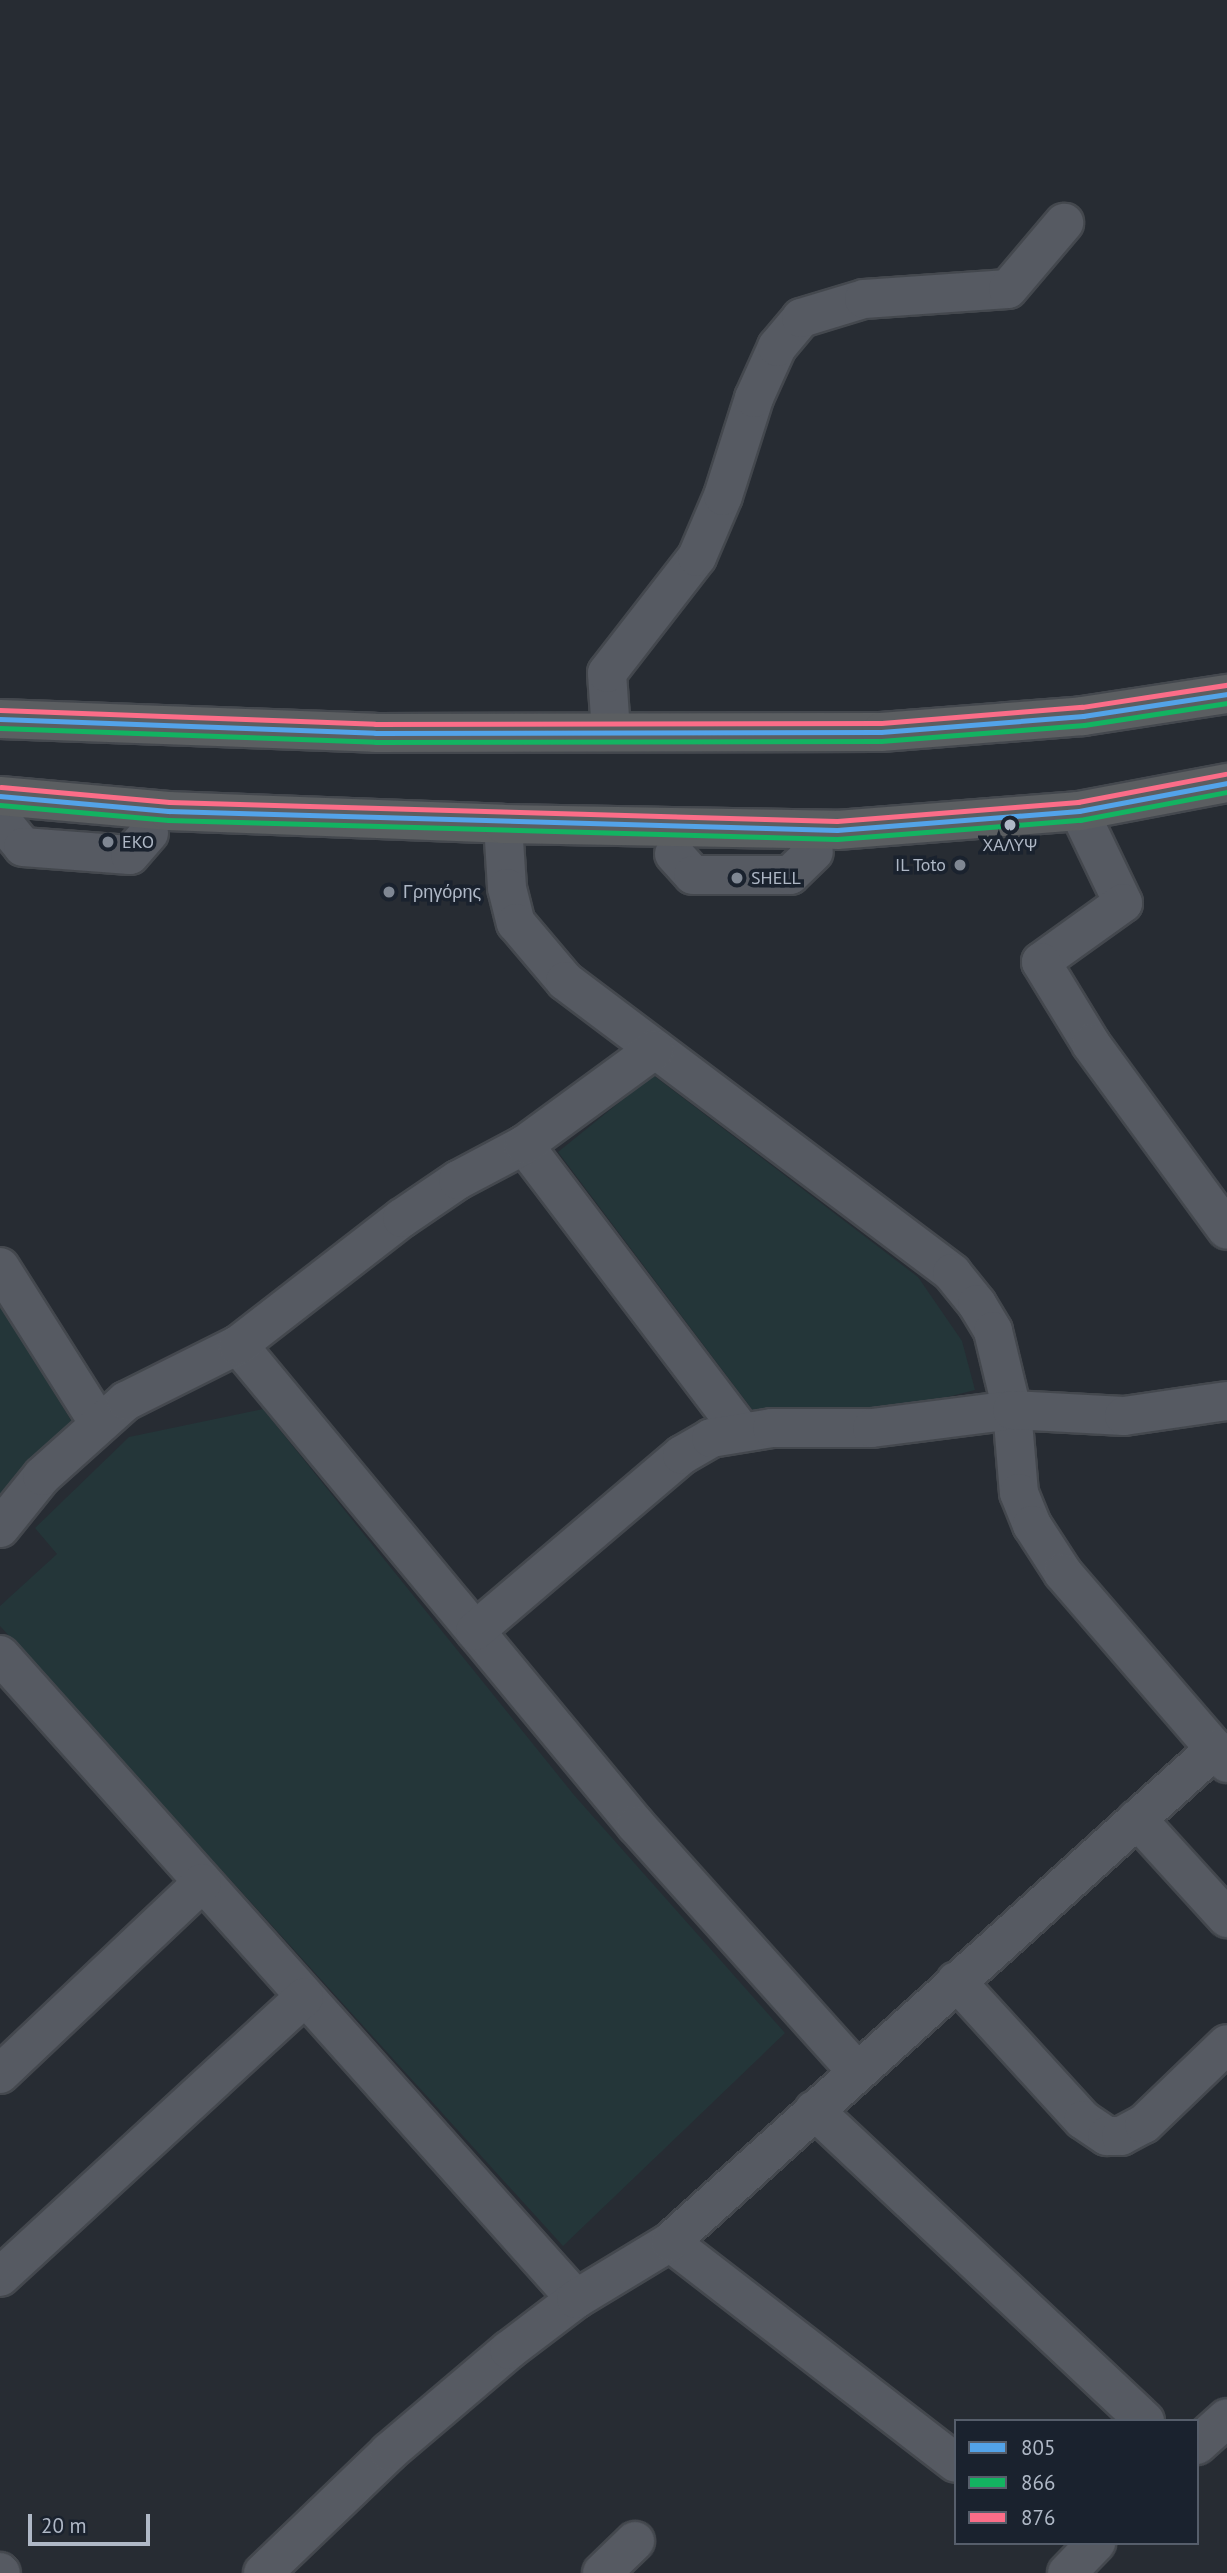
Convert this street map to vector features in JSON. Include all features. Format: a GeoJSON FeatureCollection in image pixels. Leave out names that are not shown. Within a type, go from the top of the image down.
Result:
{"type":"FeatureCollection","features":[{"type":"Feature","properties":{"kind":"highway"},"geometry":{"type":"LineString","coordinates":[[0,719],[375,733],[881,732],[1083,716],[1227,694]]}},
{"type":"Feature","properties":{"kind":"highway"},"geometry":{"type":"LineString","coordinates":[[1,809],[168,811],[503,824],[879,830],[1079,811],[1227,783]]}},
{"type":"Feature","properties":{"kind":"street"},"geometry":{"type":"LineString","coordinates":[[611,732],[607,673],[697,557],[723,496],[754,398],[778,346],[801,318],[864,299],[1008,289],[1064,223]]}},
{"type":"Feature","properties":{"kind":"street"},"geometry":{"type":"LineString","coordinates":[[1,809],[23,847],[130,855],[149,833]]}},
{"type":"Feature","properties":{"kind":"street"},"geometry":{"type":"LineString","coordinates":[[1079,811],[1123,903],[1041,961],[1091,1044],[1227,1230]]}},
{"type":"Feature","properties":{"kind":"street"},"geometry":{"type":"LineString","coordinates":[[263,2573],[389,2452],[576,2300],[670,2242],[856,2070],[1137,1819],[1221,1756],[1045,1548],[1019,1493],[1012,1410],[993,1331],[953,1273],[565,981],[516,923],[507,888],[503,824]]}},
{"type":"Feature","properties":{"kind":"street"},"geometry":{"type":"LineString","coordinates":[[674,854],[693,875],[790,875],[814,852]]}},
{"type":"Feature","properties":{"kind":"street"},"geometry":{"type":"LineString","coordinates":[[0,1528],[42,1476],[98,1422],[126,1401],[237,1345],[402,1217],[458,1180],[524,1145],[655,1049]]}},
{"type":"Feature","properties":{"kind":"street"},"geometry":{"type":"LineString","coordinates":[[524,1145],[740,1430]]}},
{"type":"Feature","properties":{"kind":"street"},"geometry":{"type":"LineString","coordinates":[[0,1267],[98,1422]]}},
{"type":"Feature","properties":{"kind":"street"},"geometry":{"type":"LineString","coordinates":[[237,1345],[636,1825],[856,2070]]}},
{"type":"Feature","properties":{"kind":"street"},"geometry":{"type":"LineString","coordinates":[[475,1630],[682,1455],[711,1438],[740,1430],[872,1428],[1012,1410],[1124,1416],[1227,1401]]}},
{"type":"Feature","properties":{"kind":"street"},"geometry":{"type":"LineString","coordinates":[[0,1654],[576,2300]]}},
{"type":"Feature","properties":{"kind":"street"},"geometry":{"type":"LineString","coordinates":[[1137,1819],[1227,1918]]}},
{"type":"Feature","properties":{"kind":"street"},"geometry":{"type":"LineString","coordinates":[[0,2074],[202,1883]]}},
{"type":"Feature","properties":{"kind":"street"},"geometry":{"type":"LineString","coordinates":[[956,1981],[1083,2120],[1107,2136],[1121,2137],[1144,2124],[1227,2044]]}},
{"type":"Feature","properties":{"kind":"street"},"geometry":{"type":"LineString","coordinates":[[0,2277],[304,1997]]}},
{"type":"Feature","properties":{"kind":"street"},"geometry":{"type":"LineString","coordinates":[[814,2110],[1143,2419]]}},
{"type":"Feature","properties":{"kind":"street"},"geometry":{"type":"LineString","coordinates":[[670,2242],[954,2461]]}},
{"type":"Feature","properties":{"kind":"street"},"geometry":{"type":"LineString","coordinates":[[1199,2443],[1227,2418]]}},
{"type":"Feature","properties":{"kind":"street"},"geometry":{"type":"LineString","coordinates":[[602,2573],[635,2541]]}},
{"type":"Feature","properties":{"kind":"shaded area"},"geometry":{"type":"Polygon","coordinates":[[[653,1075],[918,1277],[962,1341],[975,1390],[920,1404],[757,1416],[558,1152],[653,1075]]]}},
{"type":"Feature","properties":{"kind":"shaded area"},"geometry":{"type":"Polygon","coordinates":[[[0,1303],[75,1427],[0,1495],[0,1303]]]}},
{"type":"Feature","properties":{"kind":"shaded area"},"geometry":{"type":"Polygon","coordinates":[[[263,1409],[574,1795],[785,2033],[563,2246],[0,1626],[0,1606],[57,1554],[35,1528],[129,1437],[263,1409]]]}},
{"type":"Feature","properties":{"kind":"transit line","name":"876"},"geometry":{"type":"LineString","coordinates":[[0,710],[375,724],[881,723],[1082,707],[1226,685]]}},
{"type":"Feature","properties":{"kind":"transit line","name":"805"},"geometry":{"type":"LineString","coordinates":[[0,719],[375,733],[881,732],[1083,716],[1227,694]]}},
{"type":"Feature","properties":{"kind":"transit line","name":"866"},"geometry":{"type":"LineString","coordinates":[[0,728],[375,742],[881,741],[1084,725],[1227,703]]}},
{"type":"Feature","properties":{"kind":"transit line","name":"876"},"geometry":{"type":"LineString","coordinates":[[1,787],[169,802],[837,821],[1078,802],[1225,774]]}},
{"type":"Feature","properties":{"kind":"transit line","name":"805"},"geometry":{"type":"LineString","coordinates":[[0,796],[168,811],[837,830],[1079,811],[1227,783]]}},
{"type":"Feature","properties":{"kind":"transit line","name":"866"},"geometry":{"type":"LineString","coordinates":[[0,805],[168,820],[837,839],[1080,820],[1227,792]]}},
{"type":"Feature","properties":{"kind":"place","name":"ΧΑΛΥΨ"},"geometry":{"type":"Point","coordinates":[1010,825]}},
{"type":"Feature","properties":{"kind":"place","name":"EKO"},"geometry":{"type":"Point","coordinates":[108,842]}},
{"type":"Feature","properties":{"kind":"place","name":"IL Toto"},"geometry":{"type":"Point","coordinates":[960,865]}},
{"type":"Feature","properties":{"kind":"place","name":"SHELL"},"geometry":{"type":"Point","coordinates":[737,878]}},
{"type":"Feature","properties":{"kind":"place","name":"Γρηγόρης"},"geometry":{"type":"Point","coordinates":[389,892]}}]}
